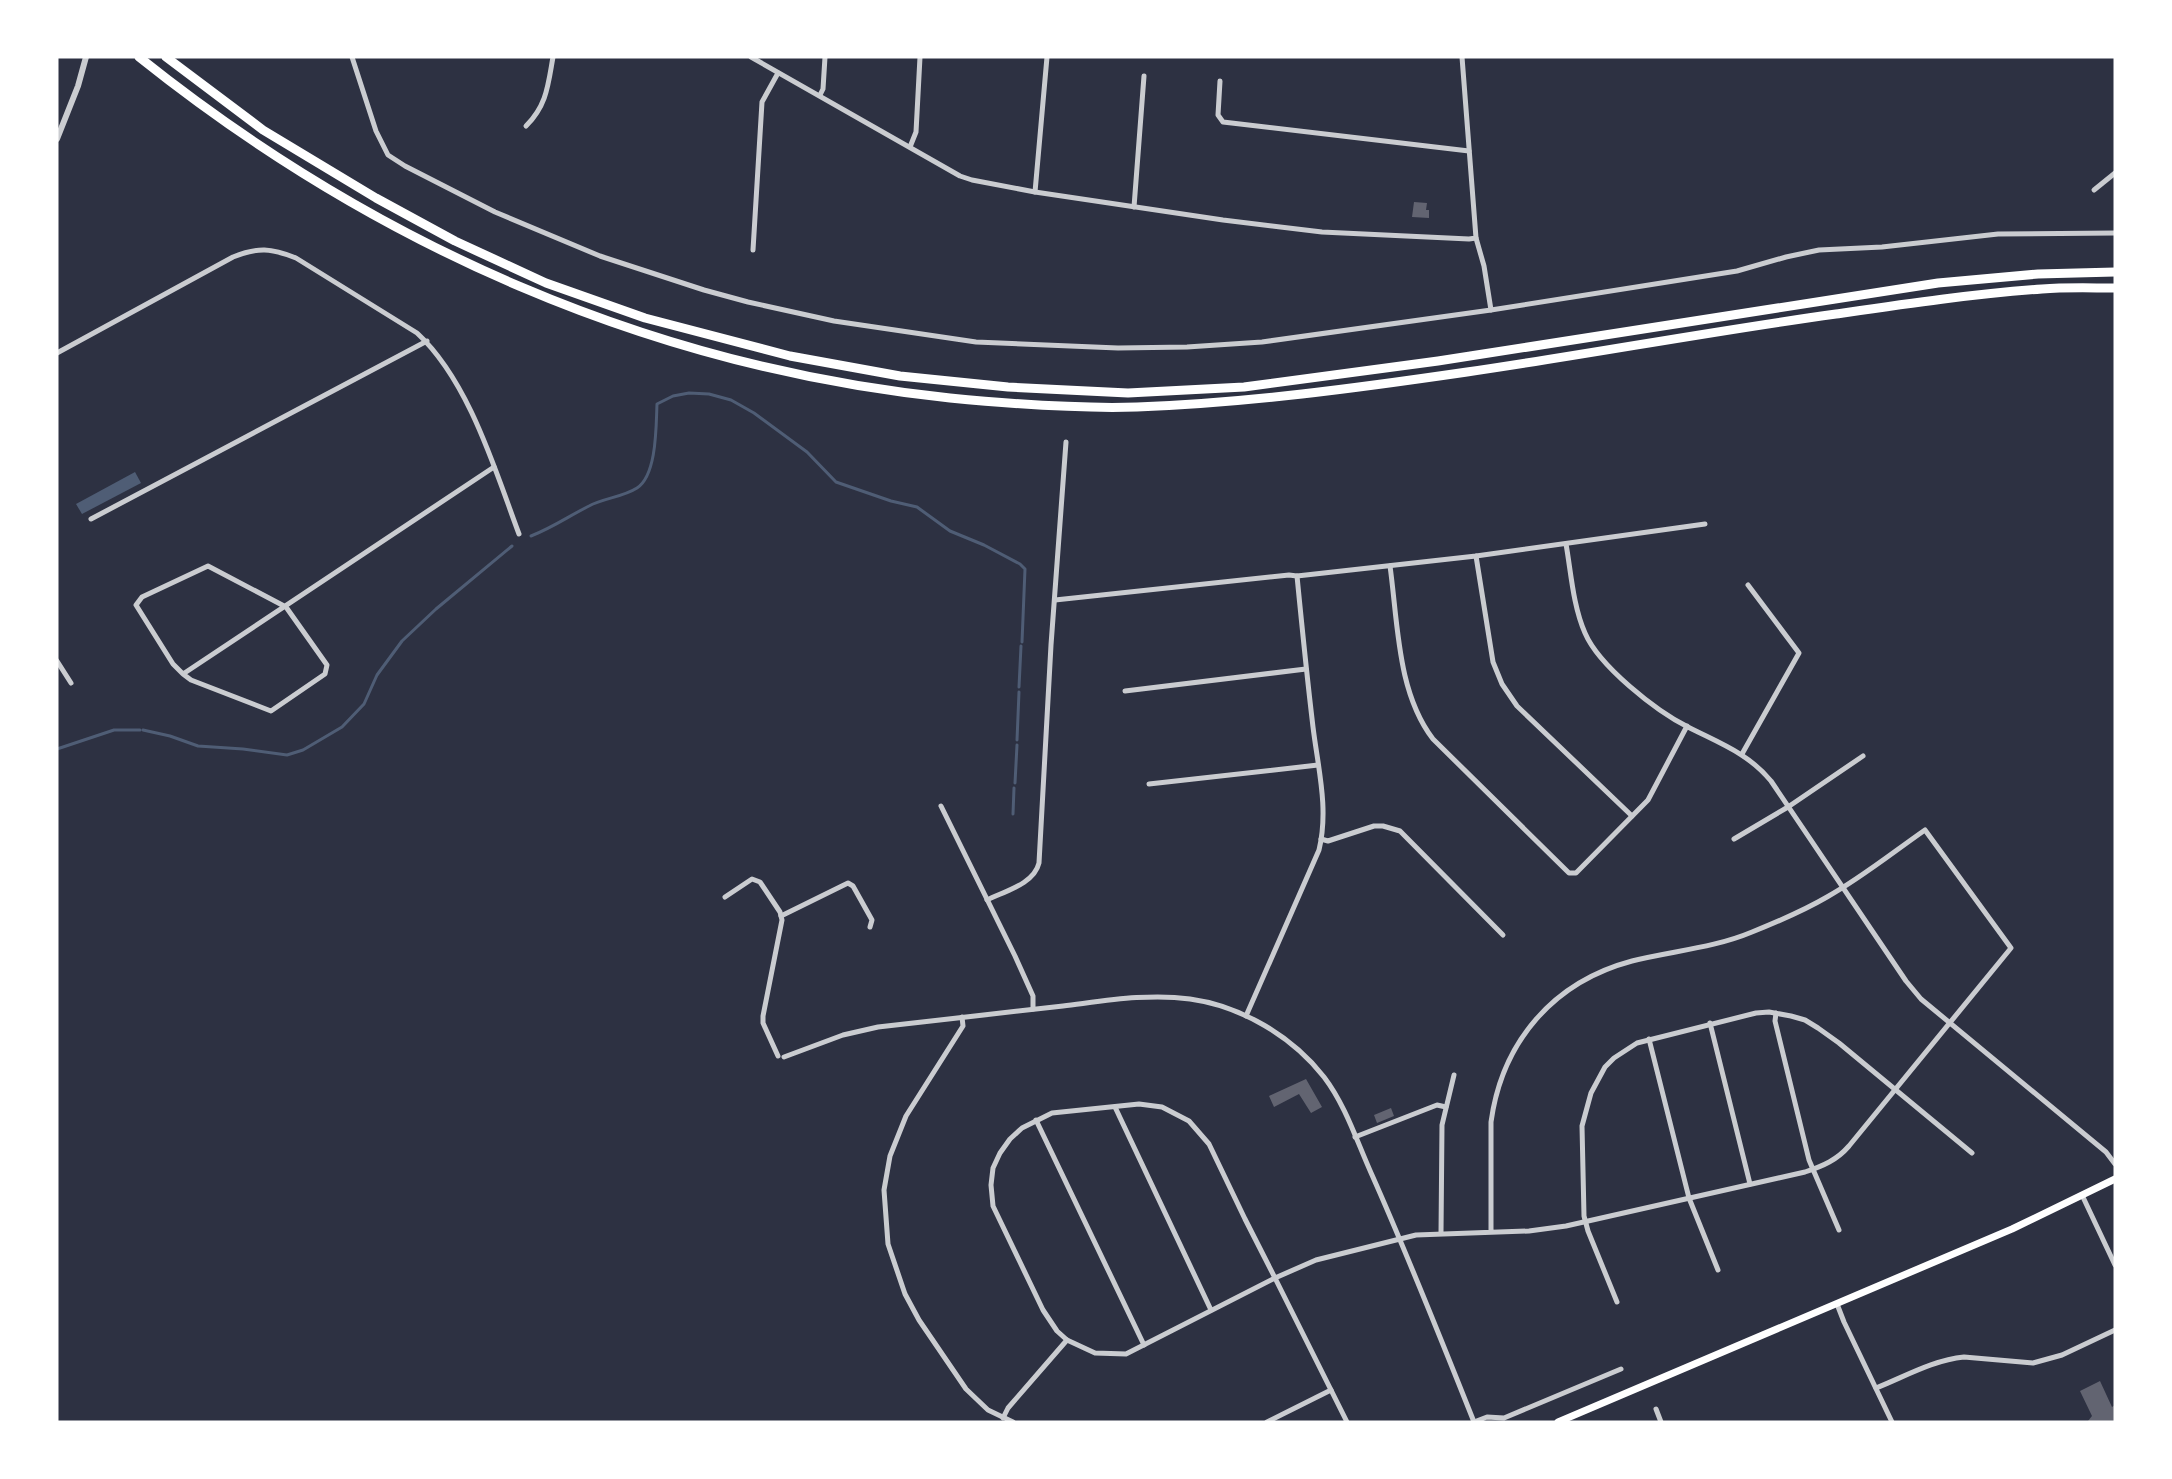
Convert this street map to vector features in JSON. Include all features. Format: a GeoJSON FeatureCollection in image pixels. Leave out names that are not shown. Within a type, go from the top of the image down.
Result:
{"type":"FeatureCollection","features":[{"type":"Feature","properties":{"kind":"highway"},"geometry":{"type":"LineString","coordinates":[[138,57],[195,102],[259,146],[370,214],[449,256],[540,296],[642,334],[791,374],[899,393],[1016,405],[1109,407],[1253,400],[1469,372],[1778,322],[1939,299],[2047,288],[2115,288]]}},
{"type":"Feature","properties":{"kind":"highway"},"geometry":{"type":"LineString","coordinates":[[166,57],[263,130],[366,192],[455,241],[546,283],[645,318],[790,356],[922,378],[1008,387],[1128,393],[1244,387],[1438,361],[1938,282],[2038,274],[2115,272]]}},
{"type":"Feature","properties":{"kind":"main road"},"geometry":{"type":"LineString","coordinates":[[1558,1422],[2003,1233],[2115,1179]]}},
{"type":"Feature","properties":{"kind":"street"},"geometry":{"type":"LineString","coordinates":[[57,139],[78,86],[86,57]]}},
{"type":"Feature","properties":{"kind":"street"},"geometry":{"type":"LineString","coordinates":[[352,57],[381,143],[388,155],[495,212],[600,256],[704,290],[834,321],[976,342],[1141,348],[1262,342],[1491,310],[1737,271],[1819,250],[1882,247],[1998,234],[2115,233]]}},
{"type":"Feature","properties":{"kind":"street"},"geometry":{"type":"LineString","coordinates":[[526,126],[537,115],[546,93],[553,57]]}},
{"type":"Feature","properties":{"kind":"street"},"geometry":{"type":"LineString","coordinates":[[751,57],[960,176],[972,180],[1134,207],[1322,232],[1476,238]]}},
{"type":"Feature","properties":{"kind":"street"},"geometry":{"type":"LineString","coordinates":[[820,96],[823,89],[825,57]]}},
{"type":"Feature","properties":{"kind":"street"},"geometry":{"type":"LineString","coordinates":[[910,147],[916,132],[920,57]]}},
{"type":"Feature","properties":{"kind":"street"},"geometry":{"type":"LineString","coordinates":[[1035,192],[1047,57]]}},
{"type":"Feature","properties":{"kind":"street"},"geometry":{"type":"LineString","coordinates":[[1462,57],[1476,238],[1484,266],[1491,310]]}},
{"type":"Feature","properties":{"kind":"street"},"geometry":{"type":"LineString","coordinates":[[753,250],[762,102],[778,73]]}},
{"type":"Feature","properties":{"kind":"street"},"geometry":{"type":"LineString","coordinates":[[1134,207],[1144,76]]}},
{"type":"Feature","properties":{"kind":"street"},"geometry":{"type":"LineString","coordinates":[[1220,81],[1218,115],[1223,122],[1468,151]]}},
{"type":"Feature","properties":{"kind":"street"},"geometry":{"type":"LineString","coordinates":[[2094,189],[2115,173]]}},
{"type":"Feature","properties":{"kind":"street"},"geometry":{"type":"LineString","coordinates":[[57,353],[233,256],[258,249],[279,251],[296,258],[427,341],[458,386],[494,467],[519,534]]}},
{"type":"Feature","properties":{"kind":"street"},"geometry":{"type":"LineString","coordinates":[[91,519],[427,341]]}},
{"type":"Feature","properties":{"kind":"street"},"geometry":{"type":"LineString","coordinates":[[987,900],[1030,878],[1036,872],[1039,863],[1066,442]]}},
{"type":"Feature","properties":{"kind":"street"},"geometry":{"type":"LineString","coordinates":[[183,674],[494,467]]}},
{"type":"Feature","properties":{"kind":"street"},"geometry":{"type":"LineString","coordinates":[[1055,600],[1476,556],[1705,524]]}},
{"type":"Feature","properties":{"kind":"street"},"geometry":{"type":"LineString","coordinates":[[1566,544],[1580,620],[1592,646],[1641,696],[1664,714],[1742,754],[1765,773],[1906,981],[1921,999],[2106,1152],[2115,1164]]}},
{"type":"Feature","properties":{"kind":"street"},"geometry":{"type":"LineString","coordinates":[[1476,556],[1491,652],[1502,684],[1517,706],[1632,816]]}},
{"type":"Feature","properties":{"kind":"street"},"geometry":{"type":"LineString","coordinates":[[208,566],[286,607],[327,665],[325,674],[271,711],[190,680],[173,664],[136,605],[142,597],[208,566]]}},
{"type":"Feature","properties":{"kind":"street"},"geometry":{"type":"LineString","coordinates":[[1390,566],[1410,699],[1426,730],[1569,873],[1576,873],[1652,794],[1687,726]]}},
{"type":"Feature","properties":{"kind":"street"},"geometry":{"type":"LineString","coordinates":[[1246,1016],[1319,850],[1321,839],[1323,805],[1297,576]]}},
{"type":"Feature","properties":{"kind":"street"},"geometry":{"type":"LineString","coordinates":[[1742,754],[1799,653],[1748,585]]}},
{"type":"Feature","properties":{"kind":"street"},"geometry":{"type":"LineString","coordinates":[[57,661],[71,683]]}},
{"type":"Feature","properties":{"kind":"street"},"geometry":{"type":"LineString","coordinates":[[1125,691],[1306,669]]}},
{"type":"Feature","properties":{"kind":"street"},"geometry":{"type":"LineString","coordinates":[[1734,838],[1788,807],[1863,756]]}},
{"type":"Feature","properties":{"kind":"street"},"geometry":{"type":"LineString","coordinates":[[1149,784],[1318,765]]}},
{"type":"Feature","properties":{"kind":"street"},"geometry":{"type":"LineString","coordinates":[[941,806],[1033,996],[1033,1009]]}},
{"type":"Feature","properties":{"kind":"street"},"geometry":{"type":"LineString","coordinates":[[1321,839],[1328,841],[1379,825],[1400,831],[1503,935]]}},
{"type":"Feature","properties":{"kind":"street"},"geometry":{"type":"LineString","coordinates":[[1347,1422],[1275,1278],[1209,1144],[1189,1121],[1162,1107],[1139,1104],[1052,1113],[1022,1128],[1010,1138],[993,1168],[991,1185],[993,1206],[1043,1310],[1057,1331],[1067,1340],[1095,1353],[1126,1354],[1275,1278],[1316,1260],[1416,1234],[1491,1232],[1540,1230],[1585,1222],[1813,1170],[1828,1164],[1844,1152],[2011,948],[1925,830],[1826,898],[1750,933],[1710,945],[1631,962],[1590,977],[1570,988],[1549,1005],[1528,1028],[1504,1073],[1493,1107],[1490,1139],[1491,1232]]}},
{"type":"Feature","properties":{"kind":"street"},"geometry":{"type":"LineString","coordinates":[[725,897],[752,879],[756,879],[781,916],[763,1016],[764,1023],[781,1057],[843,1035],[878,1027],[1137,998],[1167,997],[1212,1004],[1246,1016],[1289,1042],[1317,1069],[1339,1100],[1474,1422],[1487,1416],[1504,1418],[1621,1369]]}},
{"type":"Feature","properties":{"kind":"street"},"geometry":{"type":"LineString","coordinates":[[781,916],[848,883],[853,886],[872,920],[870,927]]}},
{"type":"Feature","properties":{"kind":"street"},"geometry":{"type":"LineString","coordinates":[[1617,1302],[1585,1222],[1582,1126],[1591,1093],[1605,1067],[1628,1048],[1649,1039],[1743,1015],[1769,1012],[1805,1020],[1839,1043],[1972,1153]]}},
{"type":"Feature","properties":{"kind":"street"},"geometry":{"type":"LineString","coordinates":[[1776,1013],[1775,1021],[1813,1170],[1839,1230]]}},
{"type":"Feature","properties":{"kind":"street"},"geometry":{"type":"LineString","coordinates":[[962,1017],[963,1026],[906,1116],[890,1156],[884,1190],[888,1244],[904,1294],[966,1389],[979,1403],[1012,1422]]}},
{"type":"Feature","properties":{"kind":"street"},"geometry":{"type":"LineString","coordinates":[[1710,1023],[1750,1184]]}},
{"type":"Feature","properties":{"kind":"street"},"geometry":{"type":"LineString","coordinates":[[1649,1039],[1689,1198],[1718,1270]]}},
{"type":"Feature","properties":{"kind":"street"},"geometry":{"type":"LineString","coordinates":[[1441,1233],[1442,1125],[1454,1075]]}},
{"type":"Feature","properties":{"kind":"street"},"geometry":{"type":"LineString","coordinates":[[1355,1137],[1437,1105],[1446,1107]]}},
{"type":"Feature","properties":{"kind":"street"},"geometry":{"type":"LineString","coordinates":[[1115,1107],[1211,1310]]}},
{"type":"Feature","properties":{"kind":"street"},"geometry":{"type":"LineString","coordinates":[[1036,1120],[1144,1345]]}},
{"type":"Feature","properties":{"kind":"street"},"geometry":{"type":"LineString","coordinates":[[2082,1195],[2115,1265]]}},
{"type":"Feature","properties":{"kind":"street"},"geometry":{"type":"LineString","coordinates":[[1837,1304],[1892,1422]]}},
{"type":"Feature","properties":{"kind":"street"},"geometry":{"type":"LineString","coordinates":[[1876,1389],[1955,1358],[2021,1363],[2045,1361],[2115,1330]]}},
{"type":"Feature","properties":{"kind":"street"},"geometry":{"type":"LineString","coordinates":[[1003,1418],[1008,1408],[1067,1340]]}},
{"type":"Feature","properties":{"kind":"street"},"geometry":{"type":"LineString","coordinates":[[1267,1422],[1331,1390]]}},
{"type":"Feature","properties":{"kind":"street"},"geometry":{"type":"LineString","coordinates":[[1656,1409],[1661,1422]]}},
{"type":"Feature","properties":{"kind":"water"},"geometry":{"type":"Polygon","coordinates":[[[135,472],[141,483],[82,514],[76,504],[135,472]]]}},
{"type":"Feature","properties":{"kind":"building"},"geometry":{"type":"Polygon","coordinates":[[[1414,202],[1427,203],[1426,210],[1429,210],[1429,218],[1412,217],[1414,202]]]}},
{"type":"Feature","properties":{"kind":"building"},"geometry":{"type":"Polygon","coordinates":[[[1306,1079],[1322,1107],[1311,1113],[1299,1094],[1274,1107],[1269,1096],[1306,1079]]]}},
{"type":"Feature","properties":{"kind":"building"},"geometry":{"type":"Polygon","coordinates":[[[1391,1108],[1394,1116],[1377,1123],[1374,1115],[1391,1108]]]}},
{"type":"Feature","properties":{"kind":"building"},"geometry":{"type":"Polygon","coordinates":[[[2100,1381],[2112,1407],[2115,1405],[2115,1422],[2088,1421],[2092,1416],[2080,1391],[2100,1381]]]}},
{"type":"Feature","properties":{"kind":"waterway"},"geometry":{"type":"LineString","coordinates":[[531,536],[595,503],[637,488],[644,482],[652,462],[656,437],[657,404],[673,396],[689,393],[709,394],[731,400],[754,413],[807,452],[836,482],[891,501],[917,507],[950,531],[984,545],[1020,564],[1025,569],[1022,642]]}},
{"type":"Feature","properties":{"kind":"waterway"},"geometry":{"type":"LineString","coordinates":[[143,730],[198,746],[287,755],[303,750],[342,727],[364,704],[377,675],[402,641],[436,609],[512,546]]}},
{"type":"Feature","properties":{"kind":"waterway"},"geometry":{"type":"LineString","coordinates":[[1019,687],[1021,646]]}},
{"type":"Feature","properties":{"kind":"waterway"},"geometry":{"type":"LineString","coordinates":[[1017,740],[1019,692]]}},
{"type":"Feature","properties":{"kind":"waterway"},"geometry":{"type":"LineString","coordinates":[[57,749],[114,730],[140,730]]}},
{"type":"Feature","properties":{"kind":"waterway"},"geometry":{"type":"LineString","coordinates":[[1015,783],[1017,745]]}},
{"type":"Feature","properties":{"kind":"waterway"},"geometry":{"type":"LineString","coordinates":[[1013,814],[1014,788]]}}]}
